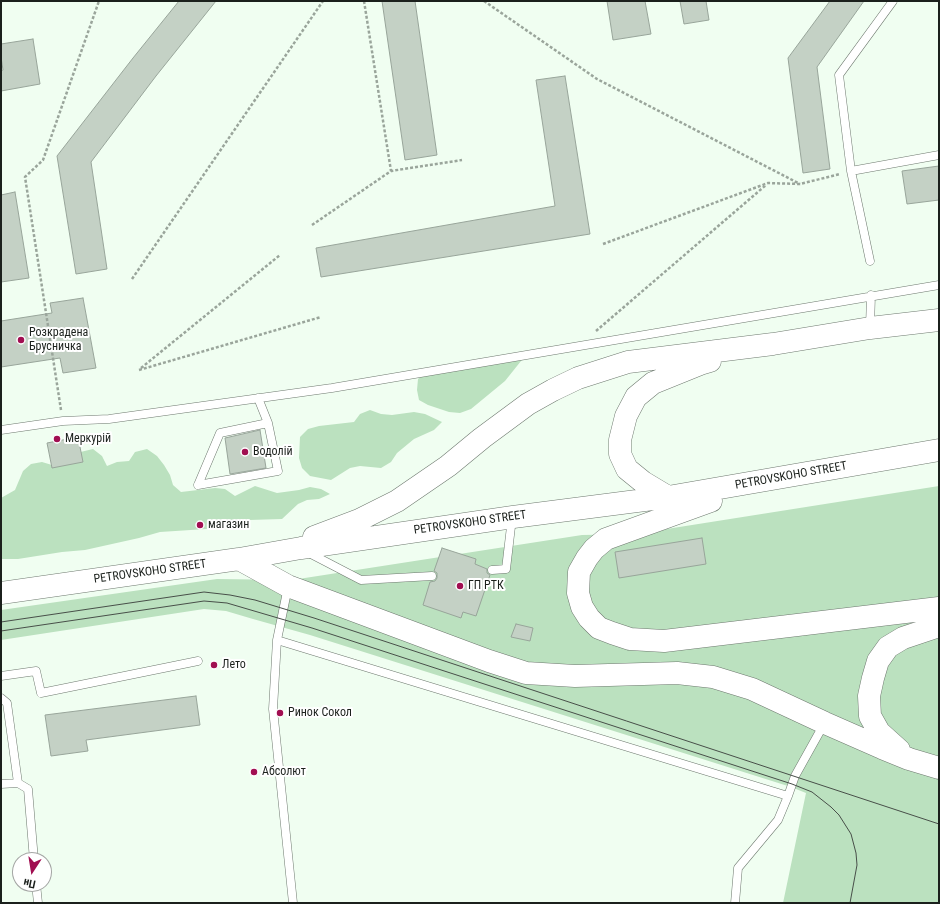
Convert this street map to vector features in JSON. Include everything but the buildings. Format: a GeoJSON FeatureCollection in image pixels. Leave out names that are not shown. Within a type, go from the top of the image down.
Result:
{"type":"FeatureCollection","features":[{"type":"Feature","properties":{"kind":"main road"},"geometry":{"type":"LineString","coordinates":[[240,559],[315,537],[359,520],[397,501],[442,470],[488,433],[528,404],[552,390],[578,378],[628,362],[773,344],[870,328],[939,320]]}},
{"type":"Feature","properties":{"kind":"main road"},"geometry":{"type":"LineString","coordinates":[[668,497],[643,482],[627,469],[620,454],[620,440],[626,416],[636,397],[653,383],[671,375],[700,364],[773,344]]}},
{"type":"Feature","properties":{"kind":"main road","name":"PETROVSKOHO STREET"},"geometry":{"type":"LineString","coordinates":[[1,593],[240,559],[301,548],[513,517],[668,497],[933,451]]}},
{"type":"Feature","properties":{"kind":"main road"},"geometry":{"type":"LineString","coordinates":[[775,479],[672,514],[606,539],[594,549],[579,572],[578,593],[582,607],[588,618],[599,628],[612,634],[630,639],[664,641],[939,608]]}},
{"type":"Feature","properties":{"kind":"main road"},"geometry":{"type":"LineString","coordinates":[[240,559],[288,586],[489,661],[526,673],[575,676],[677,673],[713,677],[752,689],[825,723],[909,758],[939,768]]}},
{"type":"Feature","properties":{"kind":"main road"},"geometry":{"type":"LineString","coordinates":[[909,758],[879,732],[870,716],[869,696],[872,678],[878,661],[888,648],[904,638],[939,626]]}},
{"type":"Feature","properties":{"kind":"lane"},"geometry":{"type":"LineString","coordinates":[[870,261],[851,171],[839,75],[892,1]]}},
{"type":"Feature","properties":{"kind":"lane"},"geometry":{"type":"LineString","coordinates":[[851,171],[939,156]]}},
{"type":"Feature","properties":{"kind":"lane"},"geometry":{"type":"LineString","coordinates":[[1,430],[63,420],[109,419],[332,388],[939,285]]}},
{"type":"Feature","properties":{"kind":"lane"},"geometry":{"type":"LineString","coordinates":[[870,328],[871,296]]}},
{"type":"Feature","properties":{"kind":"lane"},"geometry":{"type":"LineString","coordinates":[[258,398],[268,423],[278,471],[198,485],[220,433],[268,423]]}},
{"type":"Feature","properties":{"kind":"lane"},"geometry":{"type":"LineString","coordinates":[[492,570],[506,569],[513,517]]}},
{"type":"Feature","properties":{"kind":"lane"},"geometry":{"type":"LineString","coordinates":[[301,548],[361,580],[366,581],[432,576]]}},
{"type":"Feature","properties":{"kind":"lane"},"geometry":{"type":"LineString","coordinates":[[288,586],[277,640],[273,709],[293,903]]}},
{"type":"Feature","properties":{"kind":"lane"},"geometry":{"type":"LineString","coordinates":[[277,640],[788,796]]}},
{"type":"Feature","properties":{"kind":"lane"},"geometry":{"type":"LineString","coordinates":[[1,676],[36,671],[41,693],[198,662]]}},
{"type":"Feature","properties":{"kind":"lane"},"geometry":{"type":"LineString","coordinates":[[1,698],[7,703],[18,783]]}},
{"type":"Feature","properties":{"kind":"lane"},"geometry":{"type":"LineString","coordinates":[[735,903],[738,868],[778,820],[795,776],[825,723]]}},
{"type":"Feature","properties":{"kind":"lane"},"geometry":{"type":"LineString","coordinates":[[1,784],[18,783],[28,789],[33,852]]}},
{"type":"Feature","properties":{"kind":"lane"},"geometry":{"type":"LineString","coordinates":[[37,892],[38,903]]}},
{"type":"Feature","properties":{"kind":"path"},"geometry":{"type":"LineString","coordinates":[[63,420],[25,177],[43,160],[99,1]]}},
{"type":"Feature","properties":{"kind":"path"},"geometry":{"type":"LineString","coordinates":[[132,279],[323,1]]}},
{"type":"Feature","properties":{"kind":"path"},"geometry":{"type":"LineString","coordinates":[[364,1],[391,171]]}},
{"type":"Feature","properties":{"kind":"path"},"geometry":{"type":"LineString","coordinates":[[484,1],[597,79],[800,184]]}},
{"type":"Feature","properties":{"kind":"path"},"geometry":{"type":"LineString","coordinates":[[312,225],[391,171],[462,160]]}},
{"type":"Feature","properties":{"kind":"path"},"geometry":{"type":"LineString","coordinates":[[603,244],[768,183],[800,184],[851,171]]}},
{"type":"Feature","properties":{"kind":"path"},"geometry":{"type":"LineString","coordinates":[[580,346],[768,183]]}},
{"type":"Feature","properties":{"kind":"path"},"geometry":{"type":"LineString","coordinates":[[280,255],[139,370],[321,317]]}},
{"type":"Feature","properties":{"kind":"green space"},"geometry":{"type":"Polygon","coordinates":[[[525,356],[505,381],[471,409],[460,413],[449,412],[428,405],[419,400],[417,390],[418,379],[426,371],[525,356]]]}},
{"type":"Feature","properties":{"kind":"green space"},"geometry":{"type":"Polygon","coordinates":[[[370,410],[381,414],[392,415],[414,412],[425,414],[442,422],[434,430],[414,439],[397,453],[391,462],[381,468],[360,466],[350,468],[331,480],[310,476],[302,468],[299,458],[300,437],[308,429],[319,426],[354,422],[360,414],[370,410]]]}},
{"type":"Feature","properties":{"kind":"green space"},"geometry":{"type":"Polygon","coordinates":[[[93,449],[102,456],[107,466],[117,462],[129,461],[135,452],[147,449],[157,456],[170,475],[173,485],[181,492],[215,488],[225,489],[235,496],[255,486],[277,493],[310,487],[321,489],[330,494],[319,499],[307,500],[298,504],[282,519],[249,520],[206,529],[160,532],[85,550],[18,559],[1,559],[1,498],[15,490],[23,471],[31,464],[42,462],[52,465],[72,454],[93,449]]]}},
{"type":"Feature","properties":{"kind":"green space"},"geometry":{"type":"Polygon","coordinates":[[[939,486],[939,903],[783,903],[806,793],[310,635],[226,611],[204,609],[1,640],[1,610],[217,579],[292,580],[582,535],[635,534],[939,486]]]}},
{"type":"Feature","properties":{"kind":"tram line"},"geometry":{"type":"LineString","coordinates":[[1,622],[204,592],[255,600],[314,618],[939,824]]}},
{"type":"Feature","properties":{"kind":"tram line"},"geometry":{"type":"LineString","coordinates":[[1,631],[204,601],[227,603],[312,628],[792,784],[812,792],[839,815],[851,834],[856,853],[857,865],[850,903]]}},
{"type":"Feature","properties":{"kind":"place","name":"Розкрадена Брусничка"},"geometry":{"type":"Point","coordinates":[21,340]}},
{"type":"Feature","properties":{"kind":"place","name":"Меркурій"},"geometry":{"type":"Point","coordinates":[57,439]}},
{"type":"Feature","properties":{"kind":"place","name":"Водолій"},"geometry":{"type":"Point","coordinates":[245,452]}},
{"type":"Feature","properties":{"kind":"place","name":"магазин"},"geometry":{"type":"Point","coordinates":[200,525]}},
{"type":"Feature","properties":{"kind":"place","name":"ГП РТК"},"geometry":{"type":"Point","coordinates":[460,586]}},
{"type":"Feature","properties":{"kind":"place","name":"Лето"},"geometry":{"type":"Point","coordinates":[214,665]}},
{"type":"Feature","properties":{"kind":"place","name":"Ринок Сокол"},"geometry":{"type":"Point","coordinates":[280,713]}},
{"type":"Feature","properties":{"kind":"place","name":"Абсолют"},"geometry":{"type":"Point","coordinates":[254,772]}}]}
